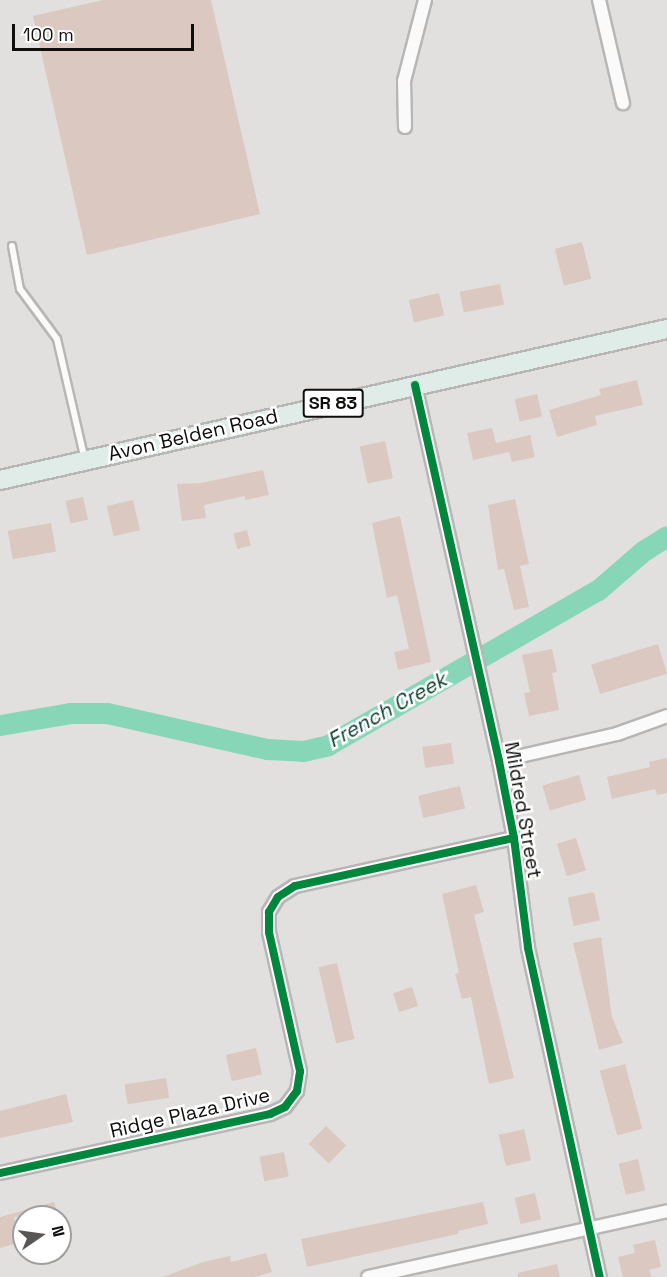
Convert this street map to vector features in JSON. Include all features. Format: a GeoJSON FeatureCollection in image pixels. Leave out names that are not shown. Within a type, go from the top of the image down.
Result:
{"type":"FeatureCollection","features":[{"type":"Feature","properties":{"kind":"main road","name":"Avon Belden Road"},"geometry":{"type":"LineString","coordinates":[[0,480],[667,329]]}},
{"type":"Feature","properties":{"kind":"street"},"geometry":{"type":"LineString","coordinates":[[405,127],[404,81],[425,0]]}},
{"type":"Feature","properties":{"kind":"street"},"geometry":{"type":"LineString","coordinates":[[599,0],[623,103]]}},
{"type":"Feature","properties":{"kind":"street","name":"Mildred Street"},"geometry":{"type":"LineString","coordinates":[[415,385],[499,761],[514,838],[528,948],[600,1277]]}},
{"type":"Feature","properties":{"kind":"street"},"geometry":{"type":"LineString","coordinates":[[499,761],[617,734],[667,716]]}},
{"type":"Feature","properties":{"kind":"street","name":"Ridge Plaza Drive"},"geometry":{"type":"LineString","coordinates":[[0,1173],[270,1114],[285,1107],[297,1091],[300,1071],[268,932],[269,912],[278,897],[295,886],[514,838]]}},
{"type":"Feature","properties":{"kind":"street"},"geometry":{"type":"LineString","coordinates":[[369,1277],[667,1211]]}},
{"type":"Feature","properties":{"kind":"lane"},"geometry":{"type":"LineString","coordinates":[[12,246],[20,290],[57,339],[85,460]]}},
{"type":"Feature","properties":{"kind":"building"},"geometry":{"type":"Polygon","coordinates":[[[103,0],[211,0],[260,214],[87,255],[33,16],[103,0]]]}},
{"type":"Feature","properties":{"kind":"building"},"geometry":{"type":"Polygon","coordinates":[[[582,242],[591,279],[564,286],[555,249],[582,242]]]}},
{"type":"Feature","properties":{"kind":"building"},"geometry":{"type":"Polygon","coordinates":[[[500,284],[504,305],[464,312],[460,292],[500,284]]]}},
{"type":"Feature","properties":{"kind":"building"},"geometry":{"type":"Polygon","coordinates":[[[439,293],[444,315],[414,322],[409,300],[439,293]]]}},
{"type":"Feature","properties":{"kind":"building"},"geometry":{"type":"Polygon","coordinates":[[[637,380],[643,405],[595,416],[597,425],[557,437],[549,410],[601,395],[599,389],[637,380]]]}},
{"type":"Feature","properties":{"kind":"building"},"geometry":{"type":"Polygon","coordinates":[[[537,394],[542,416],[520,422],[515,399],[537,394]]]}},
{"type":"Feature","properties":{"kind":"building"},"geometry":{"type":"Polygon","coordinates":[[[492,428],[496,443],[530,435],[535,457],[512,462],[509,452],[473,460],[467,433],[492,428]]]}},
{"type":"Feature","properties":{"kind":"building"},"geometry":{"type":"Polygon","coordinates":[[[385,441],[393,478],[367,484],[360,446],[385,441]]]}},
{"type":"Feature","properties":{"kind":"building"},"geometry":{"type":"Polygon","coordinates":[[[263,470],[269,495],[245,500],[245,496],[204,505],[206,518],[182,521],[177,484],[201,483],[263,470]]]}},
{"type":"Feature","properties":{"kind":"building"},"geometry":{"type":"Polygon","coordinates":[[[83,497],[88,519],[71,523],[65,501],[83,497]]]}},
{"type":"Feature","properties":{"kind":"building"},"geometry":{"type":"Polygon","coordinates":[[[515,499],[529,564],[520,566],[529,607],[514,610],[504,569],[498,570],[488,505],[515,499]]]}},
{"type":"Feature","properties":{"kind":"building"},"geometry":{"type":"Polygon","coordinates":[[[133,500],[140,530],[114,536],[107,506],[133,500]]]}},
{"type":"Feature","properties":{"kind":"building"},"geometry":{"type":"Polygon","coordinates":[[[400,516],[431,662],[398,670],[394,652],[409,649],[397,595],[387,598],[372,523],[400,516]]]}},
{"type":"Feature","properties":{"kind":"building"},"geometry":{"type":"Polygon","coordinates":[[[51,523],[56,552],[13,559],[8,531],[51,523]]]}},
{"type":"Feature","properties":{"kind":"building"},"geometry":{"type":"Polygon","coordinates":[[[247,530],[251,546],[237,549],[233,533],[247,530]]]}},
{"type":"Feature","properties":{"kind":"building"},"geometry":{"type":"Polygon","coordinates":[[[658,644],[667,674],[600,694],[591,664],[658,644]]]}},
{"type":"Feature","properties":{"kind":"building"},"geometry":{"type":"Polygon","coordinates":[[[552,649],[557,672],[552,673],[559,710],[529,716],[524,693],[530,692],[522,655],[552,649]]]}},
{"type":"Feature","properties":{"kind":"building"},"geometry":{"type":"Polygon","coordinates":[[[451,743],[454,764],[425,768],[422,747],[451,743]]]}},
{"type":"Feature","properties":{"kind":"building"},"geometry":{"type":"Polygon","coordinates":[[[667,758],[667,793],[657,795],[655,789],[612,799],[607,777],[650,767],[649,762],[667,758]]]}},
{"type":"Feature","properties":{"kind":"building"},"geometry":{"type":"Polygon","coordinates":[[[579,775],[586,800],[550,810],[542,785],[579,775]]]}},
{"type":"Feature","properties":{"kind":"building"},"geometry":{"type":"Polygon","coordinates":[[[460,786],[465,808],[423,818],[418,796],[460,786]]]}},
{"type":"Feature","properties":{"kind":"building"},"geometry":{"type":"Polygon","coordinates":[[[576,838],[586,871],[567,876],[557,844],[576,838]]]}},
{"type":"Feature","properties":{"kind":"building"},"geometry":{"type":"Polygon","coordinates":[[[476,885],[484,912],[474,915],[514,1078],[489,1084],[471,997],[462,999],[455,974],[459,973],[442,894],[476,885]]]}},
{"type":"Feature","properties":{"kind":"building"},"geometry":{"type":"Polygon","coordinates":[[[594,892],[600,920],[574,926],[568,898],[594,892]]]}},
{"type":"Feature","properties":{"kind":"building"},"geometry":{"type":"Polygon","coordinates":[[[601,937],[612,1017],[623,1043],[599,1050],[573,943],[601,937]]]}},
{"type":"Feature","properties":{"kind":"building"},"geometry":{"type":"Polygon","coordinates":[[[337,963],[355,1039],[336,1043],[318,967],[337,963]]]}},
{"type":"Feature","properties":{"kind":"building"},"geometry":{"type":"Polygon","coordinates":[[[412,987],[418,1006],[399,1012],[393,993],[412,987]]]}},
{"type":"Feature","properties":{"kind":"building"},"geometry":{"type":"Polygon","coordinates":[[[256,1048],[262,1074],[232,1081],[226,1055],[256,1048]]]}},
{"type":"Feature","properties":{"kind":"building"},"geometry":{"type":"Polygon","coordinates":[[[625,1064],[642,1129],[617,1135],[600,1071],[625,1064]]]}},
{"type":"Feature","properties":{"kind":"building"},"geometry":{"type":"Polygon","coordinates":[[[166,1078],[169,1098],[128,1104],[125,1085],[166,1078]]]}},
{"type":"Feature","properties":{"kind":"building"},"geometry":{"type":"Polygon","coordinates":[[[66,1094],[73,1122],[0,1138],[0,1111],[66,1094]]]}},
{"type":"Feature","properties":{"kind":"building"},"geometry":{"type":"Polygon","coordinates":[[[326,1126],[346,1145],[329,1163],[309,1144],[326,1126]]]}},
{"type":"Feature","properties":{"kind":"building"},"geometry":{"type":"Polygon","coordinates":[[[524,1129],[531,1160],[506,1166],[499,1135],[524,1129]]]}},
{"type":"Feature","properties":{"kind":"building"},"geometry":{"type":"Polygon","coordinates":[[[284,1152],[289,1177],[264,1181],[259,1157],[284,1152]]]}},
{"type":"Feature","properties":{"kind":"building"},"geometry":{"type":"Polygon","coordinates":[[[638,1159],[645,1190],[626,1195],[619,1163],[638,1159]]]}},
{"type":"Feature","properties":{"kind":"building"},"geometry":{"type":"Polygon","coordinates":[[[535,1193],[541,1219],[521,1224],[515,1198],[535,1193]]]}},
{"type":"Feature","properties":{"kind":"building"},"geometry":{"type":"Polygon","coordinates":[[[483,1202],[488,1224],[458,1231],[458,1234],[307,1267],[301,1239],[483,1202]]]}},
{"type":"Feature","properties":{"kind":"building"},"geometry":{"type":"Polygon","coordinates":[[[12,1214],[12,1245],[0,1248],[0,1217],[12,1214]]]}},
{"type":"Feature","properties":{"kind":"building"},"geometry":{"type":"Polygon","coordinates":[[[655,1240],[661,1267],[649,1270],[652,1277],[623,1277],[618,1257],[635,1253],[633,1245],[655,1240]]]}},
{"type":"Feature","properties":{"kind":"building"},"geometry":{"type":"Polygon","coordinates":[[[266,1253],[272,1272],[255,1277],[163,1277],[203,1262],[230,1256],[231,1262],[266,1253]]]}},
{"type":"Feature","properties":{"kind":"building"},"geometry":{"type":"Polygon","coordinates":[[[557,1264],[560,1277],[518,1277],[518,1273],[557,1264]]]}},
{"type":"Feature","properties":{"kind":"waterway","name":"French Creek"},"geometry":{"type":"LineString","coordinates":[[0,725],[70,713],[107,713],[267,749],[303,751],[328,745],[598,590],[643,551],[667,536]]}},
{"type":"Feature","properties":{"kind":"cycle path"},"geometry":{"type":"LineString","coordinates":[[415,385],[499,761],[514,838],[528,948],[600,1277]]}},
{"type":"Feature","properties":{"kind":"cycle path"},"geometry":{"type":"LineString","coordinates":[[0,1173],[270,1114],[285,1107],[297,1091],[300,1071],[269,932],[269,912],[278,897],[295,886],[514,838]]}}]}
